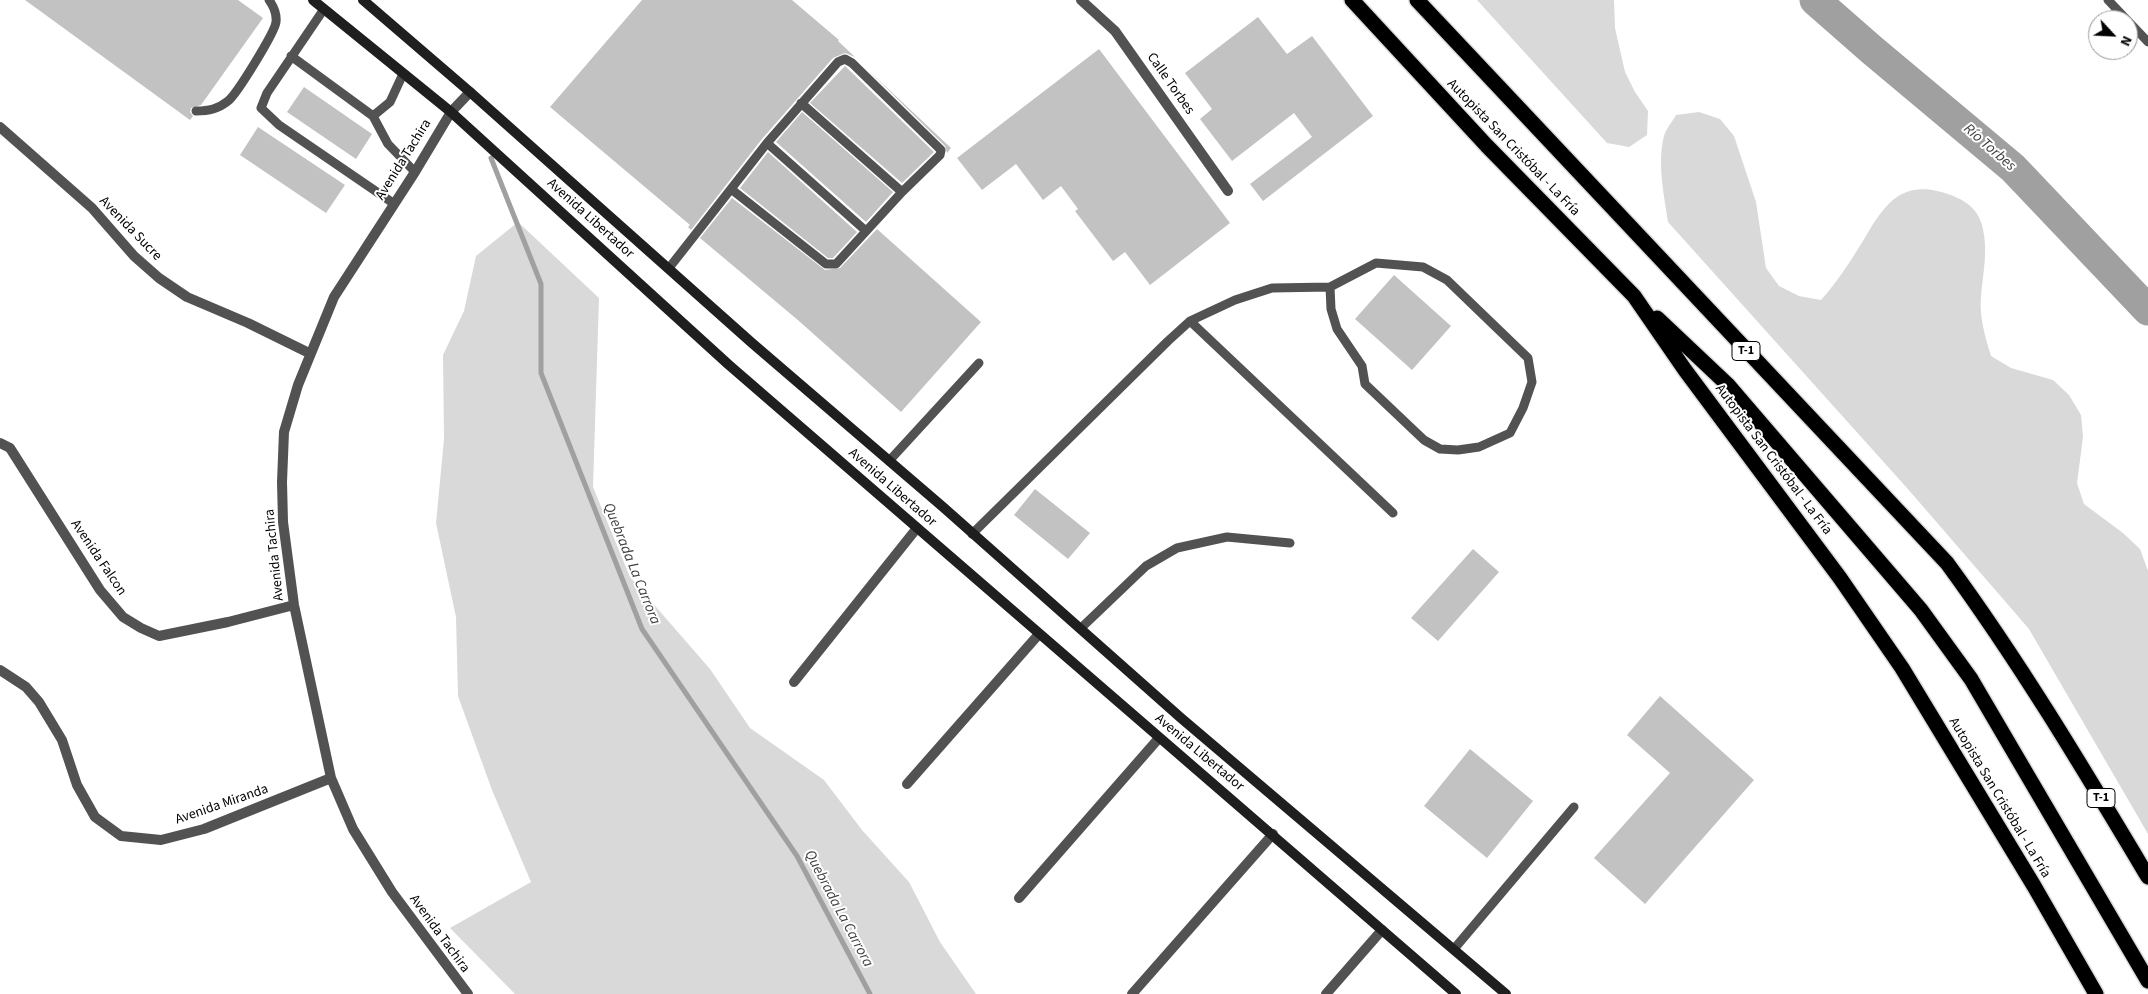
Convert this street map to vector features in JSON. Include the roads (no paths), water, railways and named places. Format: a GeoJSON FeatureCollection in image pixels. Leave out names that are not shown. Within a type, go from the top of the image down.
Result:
{"type":"FeatureCollection","features":[{"type":"Feature","properties":{"kind":"highway","name":"Autopista San Cristóbal - La Fría"},"geometry":{"type":"LineString","coordinates":[[1352,0],[1487,146],[1634,296],[1686,370],[1840,578],[1902,668],[2034,886],[2096,994]]}},
{"type":"Feature","properties":{"kind":"highway","name":"T-1"},"geometry":{"type":"LineString","coordinates":[[1417,0],[1947,564],[1988,619],[2053,718],[2148,877]]}},
{"type":"Feature","properties":{"kind":"highway"},"geometry":{"type":"LineString","coordinates":[[1634,296],[1728,386],[1921,610],[1971,679],[2148,980]]}},
{"type":"Feature","properties":{"kind":"main road","name":"Avenida Libertador"},"geometry":{"type":"LineString","coordinates":[[313,0],[451,112],[729,365],[1456,994]]}},
{"type":"Feature","properties":{"kind":"main road","name":"Avenida Libertador"},"geometry":{"type":"LineString","coordinates":[[363,0],[1290,812],[1506,994]]}},
{"type":"Feature","properties":{"kind":"street","name":"Calle Torbes"},"geometry":{"type":"LineString","coordinates":[[1081,0],[1115,31],[1228,191]]}},
{"type":"Feature","properties":{"kind":"street","name":"Avenida Tachira"},"geometry":{"type":"LineString","coordinates":[[468,994],[392,892],[353,829],[331,778],[294,605],[283,522],[282,482],[284,432],[309,353],[334,297],[393,203],[415,172],[451,112],[470,92]]}},
{"type":"Feature","properties":{"kind":"street","name":"Avenida Sucre"},"geometry":{"type":"LineString","coordinates":[[0,127],[92,208],[134,256],[159,278],[187,297],[248,323],[309,353]]}},
{"type":"Feature","properties":{"kind":"street","name":"Avenida Falcon"},"geometry":{"type":"LineString","coordinates":[[0,443],[10,448],[100,590],[123,617],[141,628],[159,636],[228,622],[294,605]]}},
{"type":"Feature","properties":{"kind":"street"},"geometry":{"type":"LineString","coordinates":[[794,682],[917,528]]}},
{"type":"Feature","properties":{"kind":"street"},"geometry":{"type":"LineString","coordinates":[[906,784],[1039,634]]}},
{"type":"Feature","properties":{"kind":"street","name":"Avenida Miranda"},"geometry":{"type":"LineString","coordinates":[[0,670],[26,687],[39,702],[62,740],[77,785],[94,817],[121,836],[161,840],[204,830],[331,778]]}},
{"type":"Feature","properties":{"kind":"street"},"geometry":{"type":"LineString","coordinates":[[1019,898],[1159,738]]}},
{"type":"Feature","properties":{"kind":"street"},"geometry":{"type":"LineString","coordinates":[[1132,994],[1273,834]]}},
{"type":"Feature","properties":{"kind":"street"},"geometry":{"type":"LineString","coordinates":[[1326,994],[1382,930]]}},
{"type":"Feature","properties":{"kind":"lane"},"geometry":{"type":"LineString","coordinates":[[196,111],[210,112],[230,99],[270,38],[276,24],[276,11],[269,0]]}},
{"type":"Feature","properties":{"kind":"lane"},"geometry":{"type":"LineString","coordinates":[[2108,0],[2118,10]]}},
{"type":"Feature","properties":{"kind":"lane"},"geometry":{"type":"LineString","coordinates":[[324,9],[267,93],[261,108],[279,125],[393,203]]}},
{"type":"Feature","properties":{"kind":"lane"},"geometry":{"type":"LineString","coordinates":[[2138,31],[2148,42]]}},
{"type":"Feature","properties":{"kind":"lane"},"geometry":{"type":"LineString","coordinates":[[291,56],[373,116],[388,144],[415,172]]}},
{"type":"Feature","properties":{"kind":"lane"},"geometry":{"type":"LineString","coordinates":[[669,268],[767,143],[838,62],[845,60],[852,63],[941,150],[940,155],[902,192],[836,264],[826,264],[731,189]]}},
{"type":"Feature","properties":{"kind":"lane"},"geometry":{"type":"LineString","coordinates":[[373,116],[390,102],[402,74]]}},
{"type":"Feature","properties":{"kind":"lane"},"geometry":{"type":"LineString","coordinates":[[801,103],[902,192]]}},
{"type":"Feature","properties":{"kind":"lane"},"geometry":{"type":"LineString","coordinates":[[767,143],[866,230]]}},
{"type":"Feature","properties":{"kind":"lane"},"geometry":{"type":"LineString","coordinates":[[972,534],[1168,340],[1190,321],[1235,300],[1272,288],[1330,287],[1376,263],[1423,267],[1447,280],[1528,358],[1532,382],[1523,408],[1510,433],[1479,447],[1458,450],[1440,449],[1424,440],[1365,384],[1362,366],[1337,329],[1331,309],[1330,287]]}},
{"type":"Feature","properties":{"kind":"lane"},"geometry":{"type":"LineString","coordinates":[[1190,321],[1393,513]]}},
{"type":"Feature","properties":{"kind":"lane"},"geometry":{"type":"LineString","coordinates":[[889,461],[979,363]]}},
{"type":"Feature","properties":{"kind":"lane"},"geometry":{"type":"LineString","coordinates":[[1080,629],[1146,566],[1177,548],[1227,537],[1290,543]]}},
{"type":"Feature","properties":{"kind":"lane"},"geometry":{"type":"LineString","coordinates":[[1454,949],[1574,807]]}},
{"type":"Feature","properties":{"kind":"waterway","name":"Río Torbes"},"geometry":{"type":"LineString","coordinates":[[1815,0],[2013,168],[2148,310]]}},
{"type":"Feature","properties":{"kind":"waterway","name":"Quebrada La Carrora"},"geometry":{"type":"LineString","coordinates":[[491,158],[541,284],[541,373],[642,629],[797,856],[870,994]]}}]}
